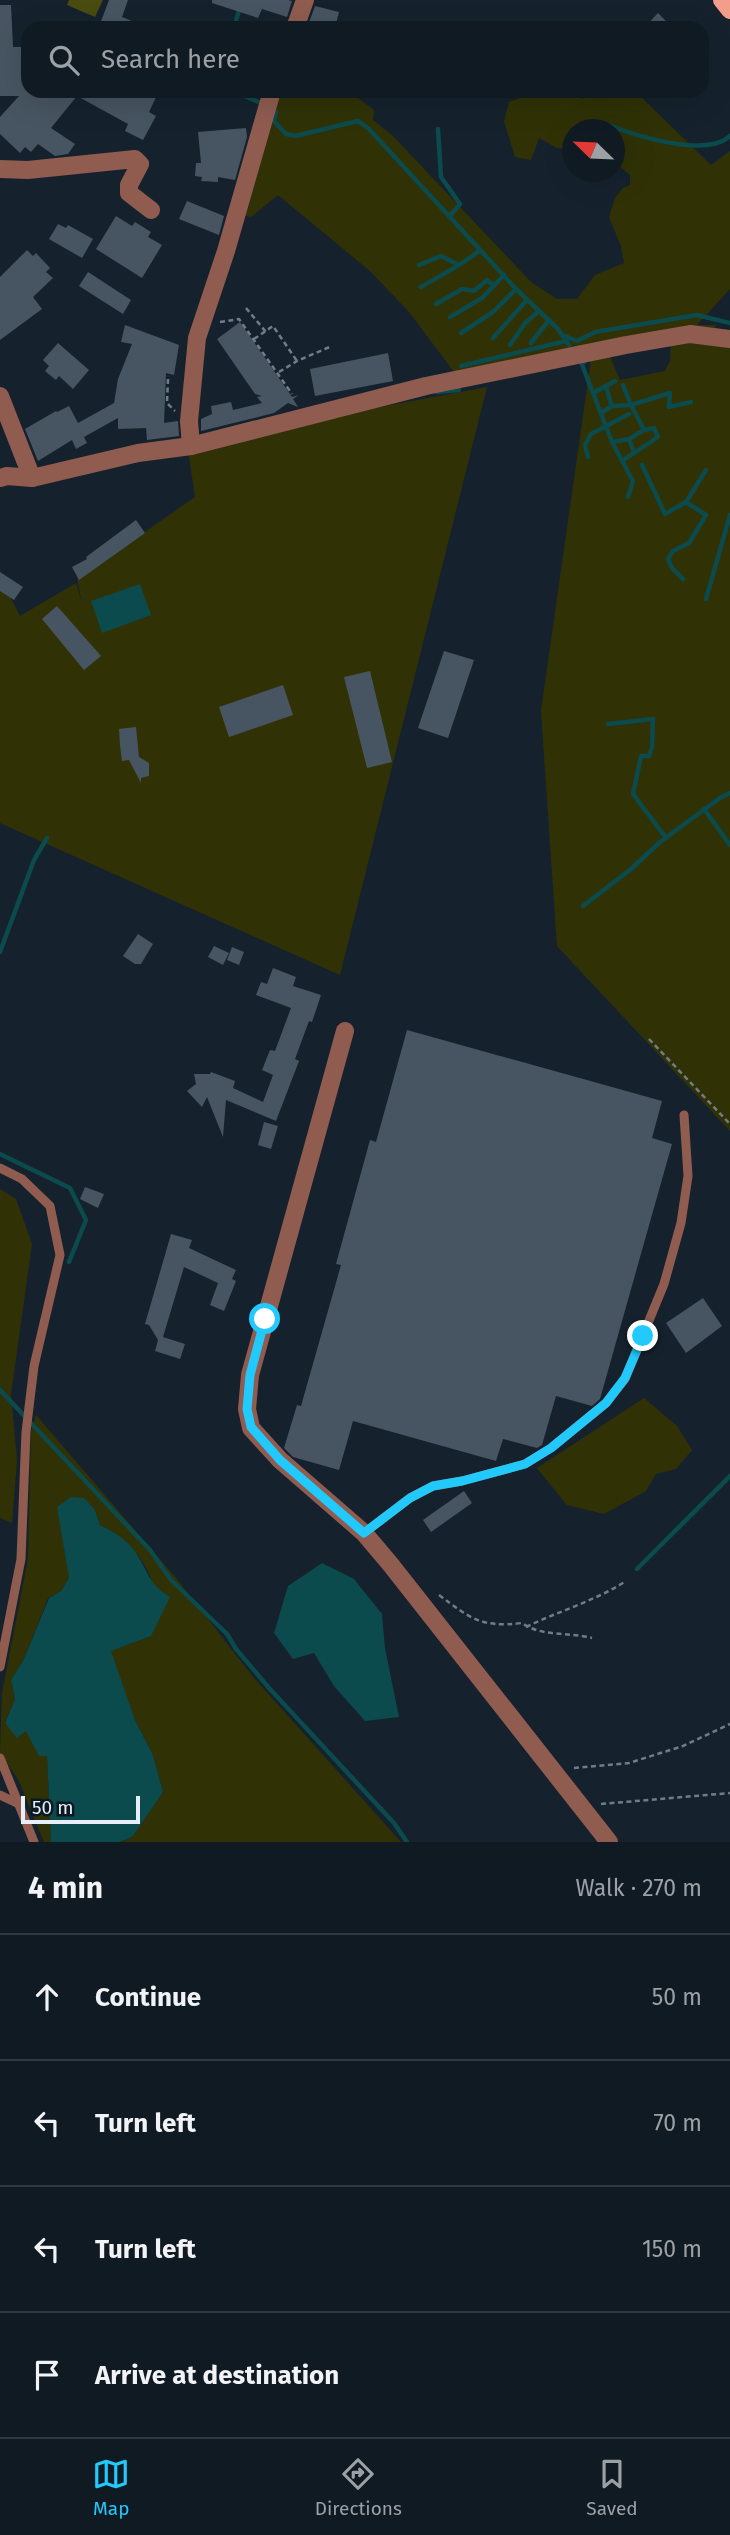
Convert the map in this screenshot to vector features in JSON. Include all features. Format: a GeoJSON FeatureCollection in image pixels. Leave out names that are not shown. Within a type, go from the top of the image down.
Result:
{"type":"FeatureCollection","features":[{"type":"Feature","properties":{"kind":"main road"},"geometry":{"type":"LineString","coordinates":[[722,0],[730,10]]}},
{"type":"Feature","properties":{"kind":"street"},"geometry":{"type":"LineString","coordinates":[[298,21],[305,0]]}},
{"type":"Feature","properties":{"kind":"street"},"geometry":{"type":"LineString","coordinates":[[191,446],[189,421],[197,338],[226,251],[270,98]]}},
{"type":"Feature","properties":{"kind":"street"},"geometry":{"type":"LineString","coordinates":[[0,169],[28,170],[135,159],[140,164],[129,186],[129,193],[151,210]]}},
{"type":"Feature","properties":{"kind":"street"},"geometry":{"type":"LineString","coordinates":[[0,478],[32,478],[138,453],[191,446],[426,386],[613,348],[690,334],[730,339]]}},
{"type":"Feature","properties":{"kind":"street"},"geometry":{"type":"LineString","coordinates":[[0,396],[32,478]]}},
{"type":"Feature","properties":{"kind":"street"},"geometry":{"type":"LineString","coordinates":[[345,1031],[250,1375],[247,1409],[251,1427],[261,1441],[364,1533],[609,1842]]}},
{"type":"Feature","properties":{"kind":"lane"},"geometry":{"type":"LineString","coordinates":[[364,1533],[410,1498],[433,1486],[525,1464],[551,1448],[606,1403],[625,1378],[664,1284],[681,1223],[688,1175],[684,1115]]}},
{"type":"Feature","properties":{"kind":"lane"},"geometry":{"type":"LineString","coordinates":[[0,1168],[22,1179],[50,1206],[60,1255],[34,1366],[26,1432],[21,1559],[0,1667]]}},
{"type":"Feature","properties":{"kind":"lane"},"geometry":{"type":"LineString","coordinates":[[0,1758],[34,1842]]}},
{"type":"Feature","properties":{"kind":"lane"},"geometry":{"type":"LineString","coordinates":[[0,1795],[19,1804]]}},
{"type":"Feature","properties":{"kind":"path"},"geometry":{"type":"LineString","coordinates":[[246,308],[266,332]]}},
{"type":"Feature","properties":{"kind":"path"},"geometry":{"type":"LineString","coordinates":[[220,323],[239,319],[292,394]]}},
{"type":"Feature","properties":{"kind":"path"},"geometry":{"type":"LineString","coordinates":[[254,340],[273,326],[297,361]]}},
{"type":"Feature","properties":{"kind":"path"},"geometry":{"type":"LineString","coordinates":[[279,372],[332,346]]}},
{"type":"Feature","properties":{"kind":"path"},"geometry":{"type":"LineString","coordinates":[[649,1039],[730,1124]]}},
{"type":"Feature","properties":{"kind":"path"},"geometry":{"type":"LineString","coordinates":[[526,1627],[557,1612],[591,1601],[626,1581]]}},
{"type":"Feature","properties":{"kind":"path"},"geometry":{"type":"LineString","coordinates":[[439,1595],[472,1620],[500,1626],[522,1623],[526,1627],[592,1638]]}},
{"type":"Feature","properties":{"kind":"path"},"geometry":{"type":"LineString","coordinates":[[553,1770],[629,1763],[683,1746],[730,1724]]}},
{"type":"Feature","properties":{"kind":"path"},"geometry":{"type":"LineString","coordinates":[[590,1805],[730,1793]]}},
{"type":"Feature","properties":{"kind":"shaded area"},"geometry":{"type":"Polygon","coordinates":[[[273,98],[358,98],[374,110],[373,120],[392,135],[531,282],[557,299],[577,299],[595,275],[624,263],[621,246],[609,217],[615,198],[623,188],[630,185],[630,175],[625,171],[625,119],[562,119],[562,149],[539,138],[531,160],[515,157],[504,121],[509,102],[520,98],[642,98],[711,165],[730,151],[730,289],[697,325],[716,325],[714,331],[454,372],[409,312],[370,271],[278,195],[251,217],[239,214],[273,98]]]}},
{"type":"Feature","properties":{"kind":"shaded area"},"geometry":{"type":"Polygon","coordinates":[[[688,340],[730,345],[730,1131],[557,946],[541,711],[591,360],[609,354],[620,380],[665,371],[670,361],[671,342],[688,340]]]}},
{"type":"Feature","properties":{"kind":"shaded area"},"geometry":{"type":"Polygon","coordinates":[[[487,387],[340,975],[0,823],[0,577],[20,616],[76,583],[82,603],[77,579],[195,497],[187,443],[487,387]]]}},
{"type":"Feature","properties":{"kind":"shaded area"},"geometry":{"type":"Polygon","coordinates":[[[140,584],[151,615],[102,633],[91,601],[140,584]]]}},
{"type":"Feature","properties":{"kind":"shaded area"},"geometry":{"type":"Polygon","coordinates":[[[0,1189],[16,1199],[32,1244],[11,1394],[17,1460],[12,1523],[0,1518],[0,1189]]]}},
{"type":"Feature","properties":{"kind":"shaded area"},"geometry":{"type":"Polygon","coordinates":[[[644,1398],[677,1426],[692,1450],[676,1469],[656,1474],[646,1491],[604,1514],[567,1505],[537,1468],[644,1398]]]}},
{"type":"Feature","properties":{"kind":"shaded area"},"geometry":{"type":"Polygon","coordinates":[[[36,1415],[176,1578],[254,1678],[401,1842],[120,1842],[133,1836],[163,1792],[153,1755],[135,1720],[110,1651],[151,1636],[153,1586],[140,1558],[117,1535],[100,1525],[95,1510],[58,1507],[69,1578],[61,1591],[48,1598],[24,1659],[11,1680],[15,1699],[5,1722],[28,1728],[47,1756],[51,1842],[44,1842],[18,1779],[0,1754],[2,1693],[28,1559],[31,1431],[36,1415]]]}},
{"type":"Feature","properties":{"kind":"shaded area"},"geometry":{"type":"Polygon","coordinates":[[[71,1497],[84,1498],[95,1510],[100,1525],[117,1535],[136,1552],[154,1584],[170,1597],[151,1636],[111,1651],[135,1720],[153,1755],[163,1792],[133,1836],[120,1842],[51,1842],[47,1756],[39,1756],[26,1731],[17,1738],[5,1723],[15,1699],[11,1680],[24,1659],[49,1598],[61,1591],[69,1578],[57,1507],[71,1497]]]}},
{"type":"Feature","properties":{"kind":"shaded area"},"geometry":{"type":"Polygon","coordinates":[[[322,1563],[354,1579],[382,1614],[385,1648],[399,1717],[365,1721],[334,1686],[314,1653],[293,1659],[274,1633],[288,1586],[322,1563]]]}},
{"type":"Feature","properties":{"kind":"green space"},"geometry":{"type":"Polygon","coordinates":[[[69,0],[103,0],[95,17],[67,5],[69,0]]]}},
{"type":"Feature","properties":{"kind":"building"},"geometry":{"type":"Polygon","coordinates":[[[109,0],[128,0],[122,17],[132,21],[101,21],[109,0]]]}},
{"type":"Feature","properties":{"kind":"building"},"geometry":{"type":"Polygon","coordinates":[[[212,0],[292,1],[287,17],[262,9],[258,18],[212,3],[212,0]]]}},
{"type":"Feature","properties":{"kind":"building"},"geometry":{"type":"Polygon","coordinates":[[[0,5],[11,5],[13,47],[21,47],[21,98],[75,98],[51,128],[75,144],[68,154],[55,156],[38,144],[31,152],[25,147],[20,153],[0,134],[0,117],[19,96],[0,96],[0,5]]]}},
{"type":"Feature","properties":{"kind":"building"},"geometry":{"type":"Polygon","coordinates":[[[315,6],[339,12],[337,21],[310,21],[315,6]]]}},
{"type":"Feature","properties":{"kind":"building"},"geometry":{"type":"Polygon","coordinates":[[[658,13],[666,21],[651,21],[658,13]]]}},
{"type":"Feature","properties":{"kind":"building"},"geometry":{"type":"Polygon","coordinates":[[[81,98],[156,98],[149,112],[156,116],[143,140],[125,131],[128,124],[81,98]]]}},
{"type":"Feature","properties":{"kind":"building"},"geometry":{"type":"Polygon","coordinates":[[[246,128],[247,137],[235,180],[218,177],[218,182],[201,181],[202,177],[195,176],[196,163],[201,163],[198,132],[246,128]]]}},
{"type":"Feature","properties":{"kind":"building"},"geometry":{"type":"Polygon","coordinates":[[[187,201],[224,216],[219,235],[179,219],[187,201]]]}},
{"type":"Feature","properties":{"kind":"building"},"geometry":{"type":"Polygon","coordinates":[[[116,216],[132,226],[135,222],[151,232],[148,237],[162,245],[142,278],[96,249],[116,216]]]}},
{"type":"Feature","properties":{"kind":"building"},"geometry":{"type":"Polygon","coordinates":[[[58,224],[66,228],[68,225],[93,239],[82,258],[49,239],[58,224]]]}},
{"type":"Feature","properties":{"kind":"building"},"geometry":{"type":"Polygon","coordinates":[[[27,250],[33,256],[36,253],[50,268],[46,272],[53,278],[33,297],[42,309],[0,340],[0,277],[27,250]]]}},
{"type":"Feature","properties":{"kind":"building"},"geometry":{"type":"Polygon","coordinates":[[[88,272],[131,300],[123,314],[79,286],[88,272]]]}},
{"type":"Feature","properties":{"kind":"building"},"geometry":{"type":"Polygon","coordinates":[[[240,322],[292,397],[299,395],[293,399],[298,407],[288,403],[274,413],[201,431],[201,419],[212,414],[211,406],[231,402],[233,410],[262,403],[257,397],[262,396],[255,394],[217,339],[240,322]]]}},
{"type":"Feature","properties":{"kind":"building"},"geometry":{"type":"Polygon","coordinates":[[[125,325],[179,345],[174,375],[166,373],[164,423],[178,421],[179,436],[147,440],[146,428],[118,429],[118,418],[84,437],[87,443],[76,449],[72,440],[38,461],[25,429],[69,406],[78,423],[114,403],[118,379],[132,344],[121,342],[125,325]]]}},
{"type":"Feature","properties":{"kind":"building"},"geometry":{"type":"Polygon","coordinates":[[[58,343],[89,370],[73,389],[59,376],[56,380],[45,371],[49,366],[43,360],[58,343]]]}},
{"type":"Feature","properties":{"kind":"building"},"geometry":{"type":"Polygon","coordinates":[[[388,353],[393,381],[315,396],[310,369],[388,353]]]}},
{"type":"Feature","properties":{"kind":"building"},"geometry":{"type":"Polygon","coordinates":[[[136,520],[145,533],[79,580],[72,567],[87,559],[86,557],[136,520]]]}},
{"type":"Feature","properties":{"kind":"building"},"geometry":{"type":"Polygon","coordinates":[[[0,572],[23,587],[14,600],[0,591],[0,572]]]}},
{"type":"Feature","properties":{"kind":"building"},"geometry":{"type":"Polygon","coordinates":[[[57,606],[101,656],[84,670],[42,619],[57,606]]]}},
{"type":"Feature","properties":{"kind":"building"},"geometry":{"type":"Polygon","coordinates":[[[444,651],[474,660],[448,738],[418,728],[444,651]]]}},
{"type":"Feature","properties":{"kind":"building"},"geometry":{"type":"Polygon","coordinates":[[[370,671],[392,762],[367,768],[344,677],[370,671]]]}},
{"type":"Feature","properties":{"kind":"building"},"geometry":{"type":"Polygon","coordinates":[[[283,685],[293,715],[229,737],[219,707],[283,685]]]}},
{"type":"Feature","properties":{"kind":"building"},"geometry":{"type":"Polygon","coordinates":[[[136,727],[139,757],[149,763],[149,776],[141,778],[141,783],[129,760],[122,761],[120,745],[119,729],[136,727]]]}},
{"type":"Feature","properties":{"kind":"building"},"geometry":{"type":"Polygon","coordinates":[[[138,934],[153,944],[141,964],[135,964],[123,956],[138,934]]]}},
{"type":"Feature","properties":{"kind":"building"},"geometry":{"type":"Polygon","coordinates":[[[214,946],[229,953],[223,965],[208,957],[214,946]]]}},
{"type":"Feature","properties":{"kind":"building"},"geometry":{"type":"Polygon","coordinates":[[[232,947],[244,952],[239,965],[227,960],[232,947]]]}},
{"type":"Feature","properties":{"kind":"building"},"geometry":{"type":"Polygon","coordinates":[[[273,968],[296,977],[293,986],[321,995],[295,1059],[299,1061],[276,1121],[226,1100],[223,1137],[207,1097],[202,1107],[187,1091],[196,1084],[194,1074],[211,1072],[235,1081],[233,1088],[263,1102],[273,1075],[262,1070],[270,1050],[275,1051],[291,1008],[256,995],[261,982],[267,984],[273,968]]]}},
{"type":"Feature","properties":{"kind":"building"},"geometry":{"type":"Polygon","coordinates":[[[407,1030],[662,1101],[652,1138],[672,1144],[600,1399],[592,1406],[556,1396],[542,1445],[537,1448],[503,1439],[496,1461],[353,1421],[339,1470],[293,1457],[284,1448],[297,1405],[301,1406],[341,1265],[336,1264],[370,1140],[376,1142],[407,1030]]]}},
{"type":"Feature","properties":{"kind":"building"},"geometry":{"type":"Polygon","coordinates":[[[264,1122],[278,1126],[271,1149],[258,1145],[264,1122]]]}},
{"type":"Feature","properties":{"kind":"building"},"geometry":{"type":"Polygon","coordinates":[[[85,1187],[104,1194],[98,1208],[80,1199],[85,1187]]]}},
{"type":"Feature","properties":{"kind":"building"},"geometry":{"type":"Polygon","coordinates":[[[171,1234],[192,1240],[189,1248],[236,1270],[232,1279],[236,1281],[224,1311],[210,1305],[218,1283],[184,1267],[163,1337],[185,1344],[180,1359],[155,1351],[158,1340],[149,1325],[145,1324],[171,1234]]]}},
{"type":"Feature","properties":{"kind":"building"},"geometry":{"type":"Polygon","coordinates":[[[703,1298],[722,1326],[686,1353],[666,1323],[703,1298]]]}},
{"type":"Feature","properties":{"kind":"building"},"geometry":{"type":"Polygon","coordinates":[[[464,1491],[472,1503],[431,1532],[423,1520],[464,1491]]]}},
{"type":"Feature","properties":{"kind":"waterway"},"geometry":{"type":"LineString","coordinates":[[236,21],[242,0]]}},
{"type":"Feature","properties":{"kind":"waterway"},"geometry":{"type":"LineString","coordinates":[[249,98],[261,103]]}},
{"type":"Feature","properties":{"kind":"waterway"},"geometry":{"type":"LineString","coordinates":[[271,107],[276,112],[274,121],[286,134],[295,136],[358,121],[369,129],[516,289],[558,329],[569,345]]}},
{"type":"Feature","properties":{"kind":"waterway"},"geometry":{"type":"LineString","coordinates":[[438,129],[441,177],[460,204],[450,216]]}},
{"type":"Feature","properties":{"kind":"waterway"},"geometry":{"type":"LineString","coordinates":[[625,130],[688,145],[705,145],[730,136]]}},
{"type":"Feature","properties":{"kind":"waterway"},"geometry":{"type":"LineString","coordinates":[[421,287],[480,250]]}},
{"type":"Feature","properties":{"kind":"waterway"},"geometry":{"type":"LineString","coordinates":[[419,265],[441,256],[457,264]]}},
{"type":"Feature","properties":{"kind":"waterway"},"geometry":{"type":"LineString","coordinates":[[450,317],[482,298],[504,275]]}},
{"type":"Feature","properties":{"kind":"waterway"},"geometry":{"type":"LineString","coordinates":[[436,304],[462,289],[474,291],[487,280],[494,286]]}},
{"type":"Feature","properties":{"kind":"waterway"},"geometry":{"type":"LineString","coordinates":[[461,333],[493,312],[516,289]]}},
{"type":"Feature","properties":{"kind":"waterway"},"geometry":{"type":"LineString","coordinates":[[493,338],[527,300]]}},
{"type":"Feature","properties":{"kind":"waterway"},"geometry":{"type":"LineString","coordinates":[[510,345],[525,323],[539,311]]}},
{"type":"Feature","properties":{"kind":"waterway"},"geometry":{"type":"LineString","coordinates":[[565,336],[577,341],[595,332],[697,315],[730,323]]}},
{"type":"Feature","properties":{"kind":"waterway"},"geometry":{"type":"LineString","coordinates":[[531,343],[549,320]]}},
{"type":"Feature","properties":{"kind":"waterway"},"geometry":{"type":"LineString","coordinates":[[461,366],[566,341]]}},
{"type":"Feature","properties":{"kind":"waterway"},"geometry":{"type":"LineString","coordinates":[[584,362],[581,362],[612,442],[633,481],[628,497]]}},
{"type":"Feature","properties":{"kind":"waterway"},"geometry":{"type":"LineString","coordinates":[[593,393],[615,381]]}},
{"type":"Feature","properties":{"kind":"waterway"},"geometry":{"type":"LineString","coordinates":[[612,406],[631,405],[623,385]]}},
{"type":"Feature","properties":{"kind":"waterway"},"geometry":{"type":"LineString","coordinates":[[601,413],[612,406],[606,387]]}},
{"type":"Feature","properties":{"kind":"waterway"},"geometry":{"type":"LineString","coordinates":[[437,392],[459,390]]}},
{"type":"Feature","properties":{"kind":"waterway"},"geometry":{"type":"LineString","coordinates":[[622,461],[658,437],[654,428],[644,430],[631,405],[670,393],[669,407],[691,402]]}},
{"type":"Feature","properties":{"kind":"waterway"},"geometry":{"type":"LineString","coordinates":[[588,457],[585,445],[591,434],[629,414]]}},
{"type":"Feature","properties":{"kind":"waterway"},"geometry":{"type":"LineString","coordinates":[[613,442],[629,439],[644,430]]}},
{"type":"Feature","properties":{"kind":"waterway"},"geometry":{"type":"LineString","coordinates":[[629,439],[634,452]]}},
{"type":"Feature","properties":{"kind":"waterway"},"geometry":{"type":"LineString","coordinates":[[642,465],[665,514],[686,502],[706,470]]}},
{"type":"Feature","properties":{"kind":"waterway"},"geometry":{"type":"LineString","coordinates":[[683,579],[672,568],[668,559],[673,551],[689,543],[706,515],[686,502]]}},
{"type":"Feature","properties":{"kind":"waterway"},"geometry":{"type":"LineString","coordinates":[[706,599],[730,515]]}},
{"type":"Feature","properties":{"kind":"waterway"},"geometry":{"type":"LineString","coordinates":[[608,724],[653,719],[652,747],[649,756],[641,756],[633,794],[666,838]]}},
{"type":"Feature","properties":{"kind":"waterway"},"geometry":{"type":"LineString","coordinates":[[583,906],[631,869],[660,842],[730,793]]}},
{"type":"Feature","properties":{"kind":"waterway"},"geometry":{"type":"LineString","coordinates":[[704,809],[730,845]]}},
{"type":"Feature","properties":{"kind":"waterway"},"geometry":{"type":"LineString","coordinates":[[0,952],[34,860],[47,838]]}},
{"type":"Feature","properties":{"kind":"waterway"},"geometry":{"type":"LineString","coordinates":[[0,1154],[70,1188],[86,1220],[69,1262]]}},
{"type":"Feature","properties":{"kind":"waterway"},"geometry":{"type":"LineString","coordinates":[[0,1390],[150,1550],[171,1580],[227,1634],[236,1649],[269,1688],[394,1823],[407,1842]]}},
{"type":"Feature","properties":{"kind":"waterway"},"geometry":{"type":"LineString","coordinates":[[637,1569],[730,1476]]}},
{"type":"Feature","properties":{"kind":"route"},"geometry":{"type":"LineString","coordinates":[[265,1319],[250,1375],[247,1409],[251,1427],[280,1460],[364,1533],[410,1498],[433,1486],[525,1464],[551,1448],[606,1403],[625,1378],[643,1336]]}}]}
